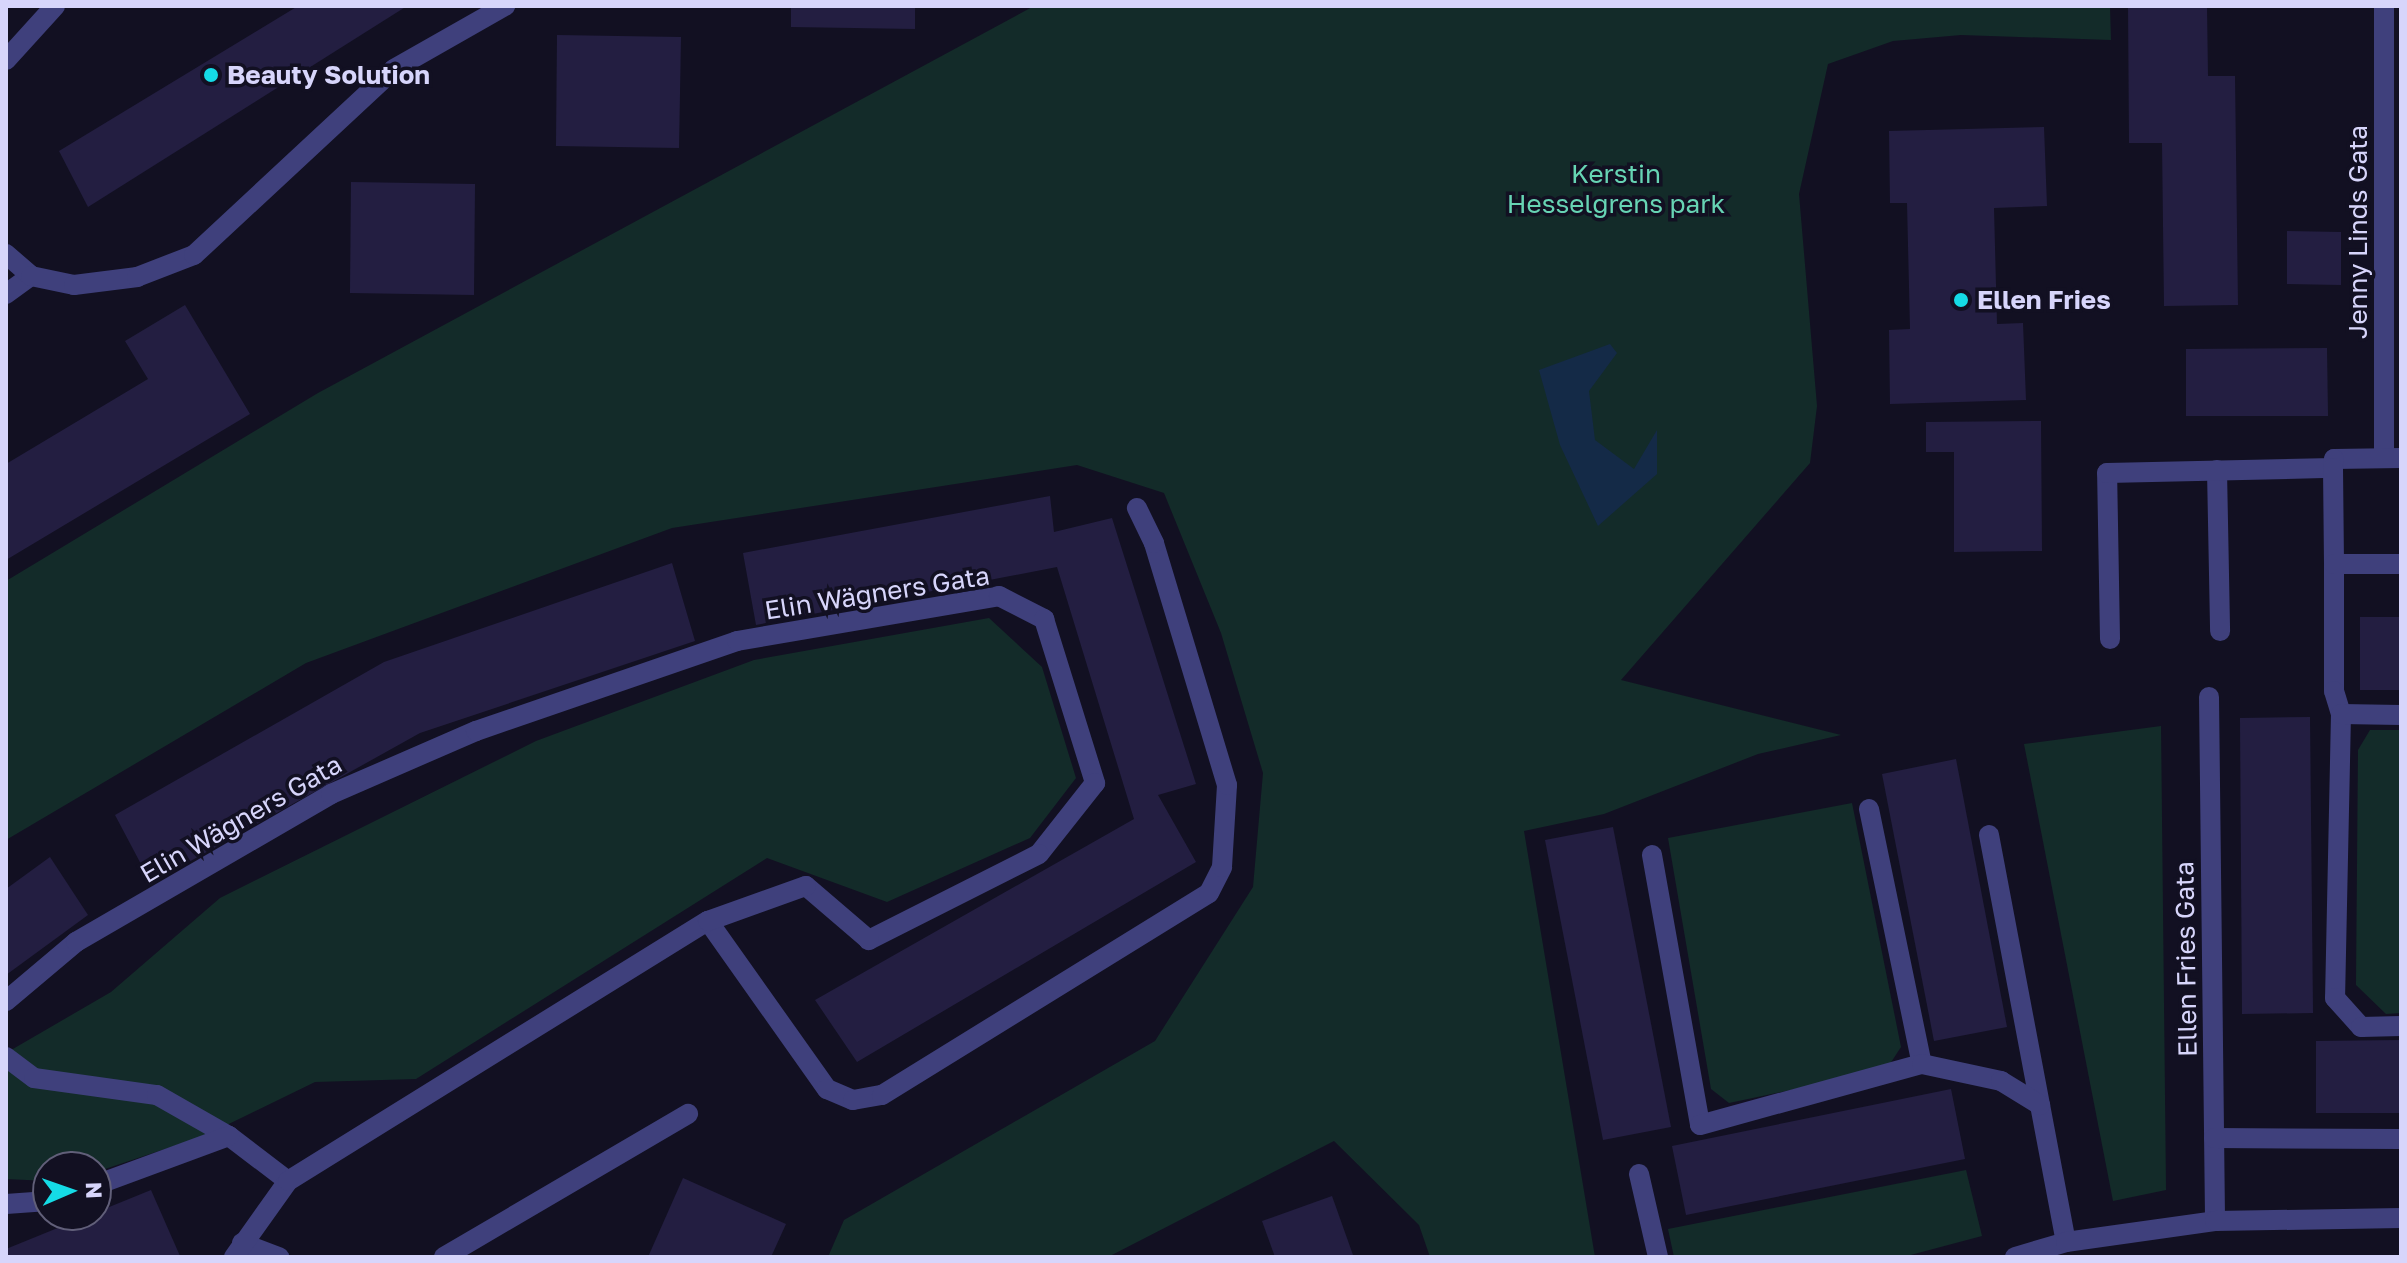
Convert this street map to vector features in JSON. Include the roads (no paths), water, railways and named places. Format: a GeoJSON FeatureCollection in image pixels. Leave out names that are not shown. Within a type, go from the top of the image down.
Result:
{"type":"FeatureCollection","features":[{"type":"Feature","properties":{"kind":"street"},"geometry":{"type":"LineString","coordinates":[[6,60],[55,6]]}},
{"type":"Feature","properties":{"kind":"street"},"geometry":{"type":"LineString","coordinates":[[6,254],[31,276],[74,285],[101,284],[137,277],[194,255],[394,69],[505,6]]}},
{"type":"Feature","properties":{"kind":"street","name":"Jenny Linds Gata"},"geometry":{"type":"LineString","coordinates":[[2384,6],[2393,458]]}},
{"type":"Feature","properties":{"kind":"street"},"geometry":{"type":"LineString","coordinates":[[6,294],[31,276]]}},
{"type":"Feature","properties":{"kind":"street"},"geometry":{"type":"LineString","coordinates":[[2393,458],[2334,459],[2333,468],[2334,691],[2341,714],[2335,998],[2361,1027],[2401,1026]]}},
{"type":"Feature","properties":{"kind":"street"},"geometry":{"type":"LineString","coordinates":[[2110,639],[2107,473],[2333,468]]}},
{"type":"Feature","properties":{"kind":"street"},"geometry":{"type":"LineString","coordinates":[[2217,470],[2220,631]]}},
{"type":"Feature","properties":{"kind":"street"},"geometry":{"type":"LineString","coordinates":[[708,921],[827,1089],[853,1100],[882,1095],[1209,893],[1222,867],[1227,785],[1154,543],[1137,508]]}},
{"type":"Feature","properties":{"kind":"street"},"geometry":{"type":"LineString","coordinates":[[2334,564],[2401,564]]}},
{"type":"Feature","properties":{"kind":"street","name":"Elin Wägners Gata"},"geometry":{"type":"LineString","coordinates":[[6,1001],[76,942],[331,794],[476,731],[737,641],[999,596],[1044,619],[1095,783],[1039,854],[869,940],[806,886],[708,921],[288,1181],[238,1250]]}},
{"type":"Feature","properties":{"kind":"street","name":"Ellen Fries Gata"},"geometry":{"type":"LineString","coordinates":[[2209,697],[2215,1221]]}},
{"type":"Feature","properties":{"kind":"street"},"geometry":{"type":"LineString","coordinates":[[2341,714],[2401,715]]}},
{"type":"Feature","properties":{"kind":"street"},"geometry":{"type":"LineString","coordinates":[[1869,809],[1922,1064]]}},
{"type":"Feature","properties":{"kind":"street"},"geometry":{"type":"LineString","coordinates":[[1989,835],[2066,1242]]}},
{"type":"Feature","properties":{"kind":"street"},"geometry":{"type":"LineString","coordinates":[[1652,855],[1700,1125],[1922,1064],[2001,1081],[2040,1105]]}},
{"type":"Feature","properties":{"kind":"street"},"geometry":{"type":"LineString","coordinates":[[6,1057],[34,1078],[157,1095],[229,1136],[288,1181]]}},
{"type":"Feature","properties":{"kind":"street"},"geometry":{"type":"LineString","coordinates":[[444,1257],[688,1114]]}},
{"type":"Feature","properties":{"kind":"street"},"geometry":{"type":"LineString","coordinates":[[112,1179],[229,1136]]}},
{"type":"Feature","properties":{"kind":"street"},"geometry":{"type":"LineString","coordinates":[[2214,1138],[2401,1139]]}},
{"type":"Feature","properties":{"kind":"street"},"geometry":{"type":"LineString","coordinates":[[1639,1174],[1658,1257]]}},
{"type":"Feature","properties":{"kind":"street"},"geometry":{"type":"LineString","coordinates":[[6,1204],[32,1202]]}},
{"type":"Feature","properties":{"kind":"street"},"geometry":{"type":"LineString","coordinates":[[2015,1257],[2066,1242],[2215,1221],[2401,1218]]}},
{"type":"Feature","properties":{"kind":"street"},"geometry":{"type":"LineString","coordinates":[[238,1250],[279,1257]]}},
{"type":"Feature","properties":{"kind":"water"},"geometry":{"type":"Polygon","coordinates":[[[1610,344],[1617,353],[1589,391],[1595,440],[1634,469],[1657,430],[1657,474],[1598,526],[1560,445],[1539,370],[1610,344]]]}},
{"type":"Feature","properties":{"kind":"place","name":"Beauty Solution"},"geometry":{"type":"Point","coordinates":[211,75]}},
{"type":"Feature","properties":{"kind":"place","name":"Ellen Fries"},"geometry":{"type":"Point","coordinates":[1961,300]}},
{"type":"Feature","properties":{"kind":"park label","name":"Kerstin Hesselgrens park"},"geometry":{"type":"Point","coordinates":[1616,189]}}]}
